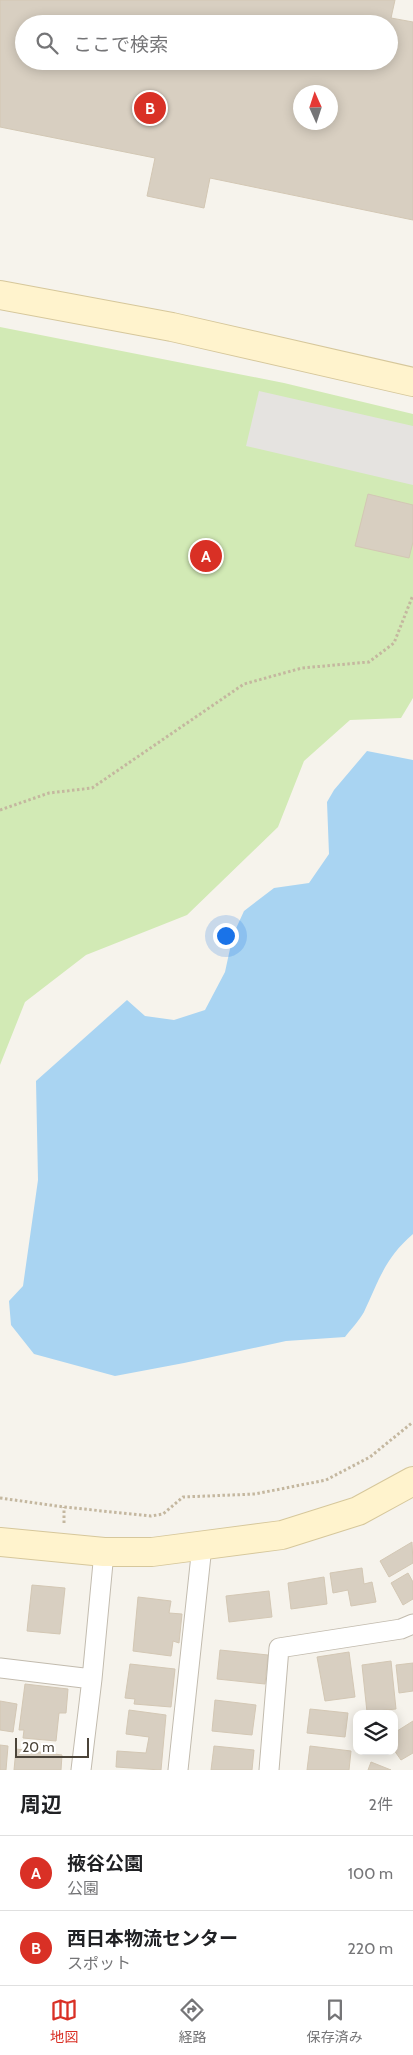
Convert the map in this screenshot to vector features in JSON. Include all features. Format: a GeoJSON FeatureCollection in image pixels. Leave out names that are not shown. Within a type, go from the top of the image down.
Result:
{"type":"FeatureCollection","features":[{"type":"Feature","properties":{"kind":"street"},"geometry":{"type":"LineString","coordinates":[[0,294],[172,327],[413,382]]}},
{"type":"Feature","properties":{"kind":"street"},"geometry":{"type":"LineString","coordinates":[[0,1542],[104,1552],[152,1552],[282,1535],[358,1511],[413,1481]]}},
{"type":"Feature","properties":{"kind":"street"},"geometry":{"type":"LineString","coordinates":[[178,1770],[202,1546]]}},
{"type":"Feature","properties":{"kind":"street"},"geometry":{"type":"LineString","coordinates":[[81,1770],[104,1552]]}},
{"type":"Feature","properties":{"kind":"street"},"geometry":{"type":"LineString","coordinates":[[269,1770],[279,1648],[401,1630],[413,1624]]}},
{"type":"Feature","properties":{"kind":"street"},"geometry":{"type":"LineString","coordinates":[[0,1668],[92,1679]]}},
{"type":"Feature","properties":{"kind":"path"},"geometry":{"type":"LineString","coordinates":[[0,810],[48,793],[92,788],[244,684],[302,668],[370,662],[394,643],[413,595]]}},
{"type":"Feature","properties":{"kind":"path"},"geometry":{"type":"LineString","coordinates":[[0,1498],[151,1516],[163,1514],[183,1497],[255,1494],[326,1480],[370,1457],[413,1422]]}},
{"type":"Feature","properties":{"kind":"green space"},"geometry":{"type":"Polygon","coordinates":[[[0,327],[284,383],[413,414],[413,698],[401,718],[350,720],[304,761],[278,827],[187,915],[86,955],[25,1002],[0,1065],[0,327]]]}},
{"type":"Feature","properties":{"kind":"shaded area"},"geometry":{"type":"Polygon","coordinates":[[[259,391],[413,426],[413,485],[246,446],[259,391]]]}},
{"type":"Feature","properties":{"kind":"water"},"geometry":{"type":"Polygon","coordinates":[[[367,751],[413,760],[413,1234],[389,1261],[364,1312],[345,1337],[286,1341],[115,1376],[34,1354],[11,1325],[9,1301],[23,1286],[38,1180],[36,1081],[127,1000],[145,1016],[174,1020],[205,1010],[225,972],[233,935],[244,911],[274,888],[309,883],[329,854],[327,802],[334,790],[367,751]]]}},
{"type":"Feature","properties":{"kind":"building"},"geometry":{"type":"Polygon","coordinates":[[[0,0],[395,0],[392,15],[15,15],[15,70],[398,70],[398,19],[413,22],[413,220],[210,178],[204,208],[147,196],[155,158],[0,127],[0,0]]]}},
{"type":"Feature","properties":{"kind":"building"},"geometry":{"type":"Polygon","coordinates":[[[368,494],[413,505],[413,542],[409,558],[355,546],[368,494]]]}},
{"type":"Feature","properties":{"kind":"building"},"geometry":{"type":"Polygon","coordinates":[[[412,1542],[413,1563],[389,1577],[380,1561],[412,1542]]]}},
{"type":"Feature","properties":{"kind":"building"},"geometry":{"type":"Polygon","coordinates":[[[362,1568],[364,1584],[372,1582],[376,1602],[351,1606],[348,1590],[333,1593],[330,1573],[362,1568]]]}},
{"type":"Feature","properties":{"kind":"building"},"geometry":{"type":"Polygon","coordinates":[[[408,1573],[413,1582],[413,1599],[403,1605],[391,1583],[408,1573]]]}},
{"type":"Feature","properties":{"kind":"building"},"geometry":{"type":"Polygon","coordinates":[[[324,1577],[327,1604],[291,1609],[288,1583],[324,1577]]]}},
{"type":"Feature","properties":{"kind":"building"},"geometry":{"type":"Polygon","coordinates":[[[32,1585],[65,1588],[60,1634],[27,1631],[32,1585]]]}},
{"type":"Feature","properties":{"kind":"building"},"geometry":{"type":"Polygon","coordinates":[[[269,1591],[272,1617],[229,1622],[226,1596],[269,1591]]]}},
{"type":"Feature","properties":{"kind":"building"},"geometry":{"type":"Polygon","coordinates":[[[138,1597],[171,1601],[169,1613],[182,1614],[179,1643],[173,1641],[171,1656],[133,1651],[138,1597]]]}},
{"type":"Feature","properties":{"kind":"building"},"geometry":{"type":"Polygon","coordinates":[[[220,1650],[268,1655],[265,1684],[217,1679],[220,1650]]]}},
{"type":"Feature","properties":{"kind":"building"},"geometry":{"type":"Polygon","coordinates":[[[349,1652],[355,1697],[325,1701],[317,1657],[349,1652]]]}},
{"type":"Feature","properties":{"kind":"building"},"geometry":{"type":"Polygon","coordinates":[[[391,1661],[396,1709],[367,1710],[362,1665],[391,1661]]]}},
{"type":"Feature","properties":{"kind":"building"},"geometry":{"type":"Polygon","coordinates":[[[413,1663],[413,1691],[399,1693],[396,1665],[413,1663]]]}},
{"type":"Feature","properties":{"kind":"building"},"geometry":{"type":"Polygon","coordinates":[[[130,1664],[175,1669],[171,1707],[134,1704],[135,1699],[125,1698],[130,1664]]]}},
{"type":"Feature","properties":{"kind":"building"},"geometry":{"type":"Polygon","coordinates":[[[25,1684],[68,1689],[66,1713],[59,1713],[56,1741],[23,1738],[24,1730],[19,1730],[25,1684]]]}},
{"type":"Feature","properties":{"kind":"building"},"geometry":{"type":"Polygon","coordinates":[[[215,1700],[256,1705],[252,1735],[212,1731],[215,1700]]]}},
{"type":"Feature","properties":{"kind":"building"},"geometry":{"type":"Polygon","coordinates":[[[0,1701],[17,1704],[13,1732],[0,1730],[0,1701]]]}},
{"type":"Feature","properties":{"kind":"building"},"geometry":{"type":"Polygon","coordinates":[[[310,1709],[348,1713],[345,1737],[307,1733],[310,1709]]]}},
{"type":"Feature","properties":{"kind":"building"},"geometry":{"type":"Polygon","coordinates":[[[129,1710],[166,1715],[161,1770],[116,1767],[117,1751],[146,1753],[149,1737],[126,1734],[129,1710]]]}},
{"type":"Feature","properties":{"kind":"building"},"geometry":{"type":"Polygon","coordinates":[[[413,1721],[413,1753],[401,1760],[398,1755],[398,1730],[413,1721]]]}},
{"type":"Feature","properties":{"kind":"building"},"geometry":{"type":"Polygon","coordinates":[[[0,1745],[8,1746],[6,1770],[0,1770],[0,1745]]]}},
{"type":"Feature","properties":{"kind":"building"},"geometry":{"type":"Polygon","coordinates":[[[214,1746],[254,1750],[252,1770],[211,1770],[214,1746]]]}},
{"type":"Feature","properties":{"kind":"building"},"geometry":{"type":"Polygon","coordinates":[[[310,1746],[351,1751],[349,1770],[307,1770],[310,1746]]]}},
{"type":"Feature","properties":{"kind":"building"},"geometry":{"type":"Polygon","coordinates":[[[16,1749],[62,1755],[61,1770],[14,1770],[16,1749]]]}},
{"type":"Feature","properties":{"kind":"building"},"geometry":{"type":"Polygon","coordinates":[[[371,1762],[391,1770],[368,1770],[371,1762]]]}},
{"type":"Feature","properties":{"kind":"place","name":"西日本物流センター"},"geometry":{"type":"Point","coordinates":[150,108]}},
{"type":"Feature","properties":{"kind":"place","name":"掖谷公園"},"geometry":{"type":"Point","coordinates":[206,556]}}]}
